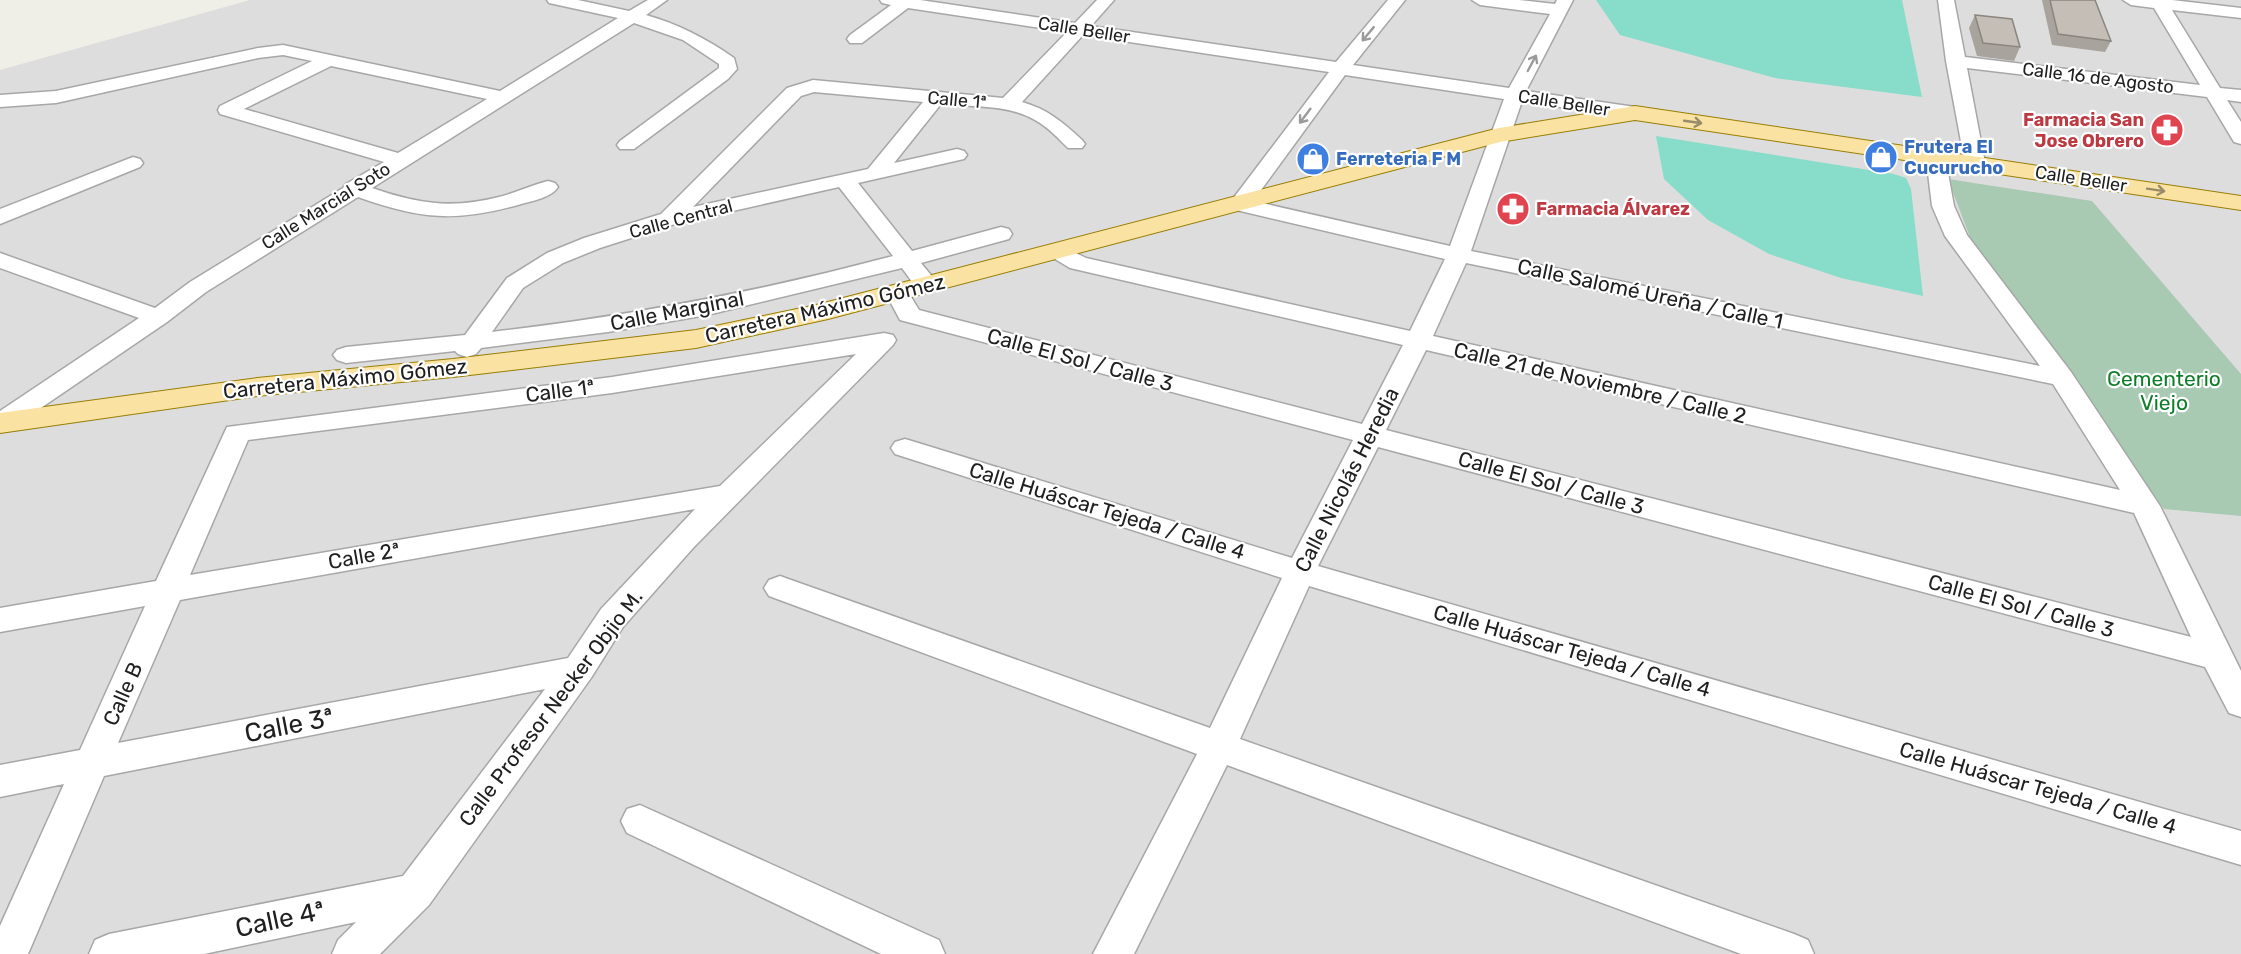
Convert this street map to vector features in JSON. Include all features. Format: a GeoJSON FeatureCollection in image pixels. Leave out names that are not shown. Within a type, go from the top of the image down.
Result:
{"type":"FeatureCollection","features":[{"type":"Feature","properties":{"kind":"main road","name":"Calle Beller"},"geometry":{"type":"LineString","coordinates":[[1635,113],[2241,203]]}},
{"type":"Feature","properties":{"kind":"main road","name":"Carretera Máximo Gómez"},"geometry":{"type":"LineString","coordinates":[[0,423],[257,387],[453,368],[696,339],[818,313],[903,304],[927,285],[1499,135],[1635,113]]}},
{"type":"Feature","properties":{"kind":"street"},"geometry":{"type":"LineString","coordinates":[[555,0],[657,23],[728,62],[728,69],[627,145]]}},
{"type":"Feature","properties":{"kind":"street","name":"Calle Marcial Soto"},"geometry":{"type":"LineString","coordinates":[[0,423],[158,316],[198,286],[659,0]]}},
{"type":"Feature","properties":{"kind":"street"},"geometry":{"type":"LineString","coordinates":[[1004,104],[1013,101],[1106,0]]}},
{"type":"Feature","properties":{"kind":"street"},"geometry":{"type":"LineString","coordinates":[[1240,204],[1340,69],[1397,0]]}},
{"type":"Feature","properties":{"kind":"street"},"geometry":{"type":"LineString","coordinates":[[1480,0],[1563,5]]}},
{"type":"Feature","properties":{"kind":"street"},"geometry":{"type":"LineString","coordinates":[[1946,0],[1955,61],[1975,163]]}},
{"type":"Feature","properties":{"kind":"street"},"geometry":{"type":"LineString","coordinates":[[2131,0],[2241,14]]}},
{"type":"Feature","properties":{"kind":"street"},"geometry":{"type":"LineString","coordinates":[[856,39],[900,1]]}},
{"type":"Feature","properties":{"kind":"street","name":"Calle Beller"},"geometry":{"type":"LineString","coordinates":[[900,1],[1635,113]]}},
{"type":"Feature","properties":{"kind":"street"},"geometry":{"type":"LineString","coordinates":[[2159,2],[2241,138]]}},
{"type":"Feature","properties":{"kind":"street","name":"Calle Nicolás Heredia"},"geometry":{"type":"LineString","coordinates":[[1113,954],[1219,746],[1300,572],[1418,341],[1458,255],[1515,95],[1563,5]]}},
{"type":"Feature","properties":{"kind":"street"},"geometry":{"type":"LineString","coordinates":[[0,101],[56,97],[283,50],[503,97]]}},
{"type":"Feature","properties":{"kind":"street"},"geometry":{"type":"LineString","coordinates":[[332,59],[227,110],[399,160]]}},
{"type":"Feature","properties":{"kind":"street","name":"Calle 16 de Agosto"},"geometry":{"type":"LineString","coordinates":[[1955,61],[2241,96]]}},
{"type":"Feature","properties":{"kind":"street","name":"Calle 1ª"},"geometry":{"type":"LineString","coordinates":[[669,219],[801,88],[813,86],[1004,104],[1031,109],[1043,114],[1075,144]]}},
{"type":"Feature","properties":{"kind":"street"},"geometry":{"type":"LineString","coordinates":[[876,172],[936,98]]}},
{"type":"Feature","properties":{"kind":"street","name":"Calle Central"},"geometry":{"type":"LineString","coordinates":[[453,368],[515,283],[555,258],[592,243],[669,219],[957,155]]}},
{"type":"Feature","properties":{"kind":"street"},"geometry":{"type":"LineString","coordinates":[[1940,158],[1938,173],[1943,206],[1956,236],[2062,378],[2145,506],[2241,703]]}},
{"type":"Feature","properties":{"kind":"street"},"geometry":{"type":"LineString","coordinates":[[0,217],[133,163]]}},
{"type":"Feature","properties":{"kind":"street"},"geometry":{"type":"LineString","coordinates":[[844,180],[927,285]]}},
{"type":"Feature","properties":{"kind":"street"},"geometry":{"type":"LineString","coordinates":[[353,188],[425,210],[495,205],[523,199],[548,188]]}},
{"type":"Feature","properties":{"kind":"street","name":"Calle Salomé Ureña / Calle 1"},"geometry":{"type":"LineString","coordinates":[[1240,204],[1458,255],[2062,378]]}},
{"type":"Feature","properties":{"kind":"street","name":"Calle Marginal"},"geometry":{"type":"LineString","coordinates":[[346,355],[608,325],[685,312],[907,260],[1001,234]]}},
{"type":"Feature","properties":{"kind":"street","name":"Calle 21 de Noviembre / Calle 2"},"geometry":{"type":"LineString","coordinates":[[1058,251],[1077,263],[2145,506]]}},
{"type":"Feature","properties":{"kind":"street"},"geometry":{"type":"LineString","coordinates":[[0,260],[158,316]]}},
{"type":"Feature","properties":{"kind":"street","name":"Calle Profesor Necker Objio M."},"geometry":{"type":"LineString","coordinates":[[352,954],[415,891],[579,669],[612,618],[682,540],[881,342],[903,304]]}},
{"type":"Feature","properties":{"kind":"street","name":"Calle El Sol / Calle 3"},"geometry":{"type":"LineString","coordinates":[[903,304],[1371,436],[2217,657]]}},
{"type":"Feature","properties":{"kind":"street","name":"Calle 1ª"},"geometry":{"type":"LineString","coordinates":[[237,433],[612,385],[881,342]]}},
{"type":"Feature","properties":{"kind":"street","name":"Calle B"},"geometry":{"type":"LineString","coordinates":[[8,954],[237,433]]}},
{"type":"Feature","properties":{"kind":"street","name":"Calle Huáscar Tejeda / Calle 4"},"geometry":{"type":"LineString","coordinates":[[905,448],[1300,572],[2241,848]]}},
{"type":"Feature","properties":{"kind":"street","name":"Calle 2ª"},"geometry":{"type":"LineString","coordinates":[[0,620],[440,542],[728,494]]}},
{"type":"Feature","properties":{"kind":"street"},"geometry":{"type":"LineString","coordinates":[[780,588],[1794,954]]}},
{"type":"Feature","properties":{"kind":"street","name":"Calle 3ª"},"geometry":{"type":"LineString","coordinates":[[0,781],[579,669]]}},
{"type":"Feature","properties":{"kind":"street"},"geometry":{"type":"LineString","coordinates":[[640,821],[925,954]]}},
{"type":"Feature","properties":{"kind":"street","name":"Calle 4ª"},"geometry":{"type":"LineString","coordinates":[[109,954],[415,891]]}},
{"type":"Feature","properties":{"kind":"shaded area"},"geometry":{"type":"Polygon","coordinates":[[[250,0],[2241,0],[2241,954],[0,954],[0,70],[250,0]]]}},
{"type":"Feature","properties":{"kind":"green space"},"geometry":{"type":"Polygon","coordinates":[[[1596,0],[1902,0],[1922,97],[1775,78],[1620,35],[1596,0]]]}},
{"type":"Feature","properties":{"kind":"green space"},"geometry":{"type":"Polygon","coordinates":[[[1656,136],[1894,174],[1906,178],[1911,189],[1923,296],[1841,278],[1769,254],[1708,220],[1664,179],[1656,136]]]}},
{"type":"Feature","properties":{"kind":"green space","name":"Cementerio Viejo"},"geometry":{"type":"Polygon","coordinates":[[[1948,179],[2092,201],[2241,374],[2241,516],[2164,509],[1974,248],[1948,179]]]}},
{"type":"Feature","properties":{"kind":"building"},"geometry":{"type":"Polygon","coordinates":[[[2050,0],[2095,0],[2111,41],[2058,34],[2050,0]]]}},
{"type":"Feature","properties":{"kind":"building"},"geometry":{"type":"Polygon","coordinates":[[[1975,15],[2012,19],[2020,47],[1983,43],[1975,15]]]}},
{"type":"Feature","properties":{"kind":"place","name":"Farmacia San Jose Obrero"},"geometry":{"type":"Point","coordinates":[2167,130]}},
{"type":"Feature","properties":{"kind":"place","name":"Frutera El Cucurucho"},"geometry":{"type":"Point","coordinates":[1881,157]}},
{"type":"Feature","properties":{"kind":"place","name":"Ferreteria F M"},"geometry":{"type":"Point","coordinates":[1313,159]}},
{"type":"Feature","properties":{"kind":"place","name":"Farmacia Álvarez"},"geometry":{"type":"Point","coordinates":[1513,209]}}]}
